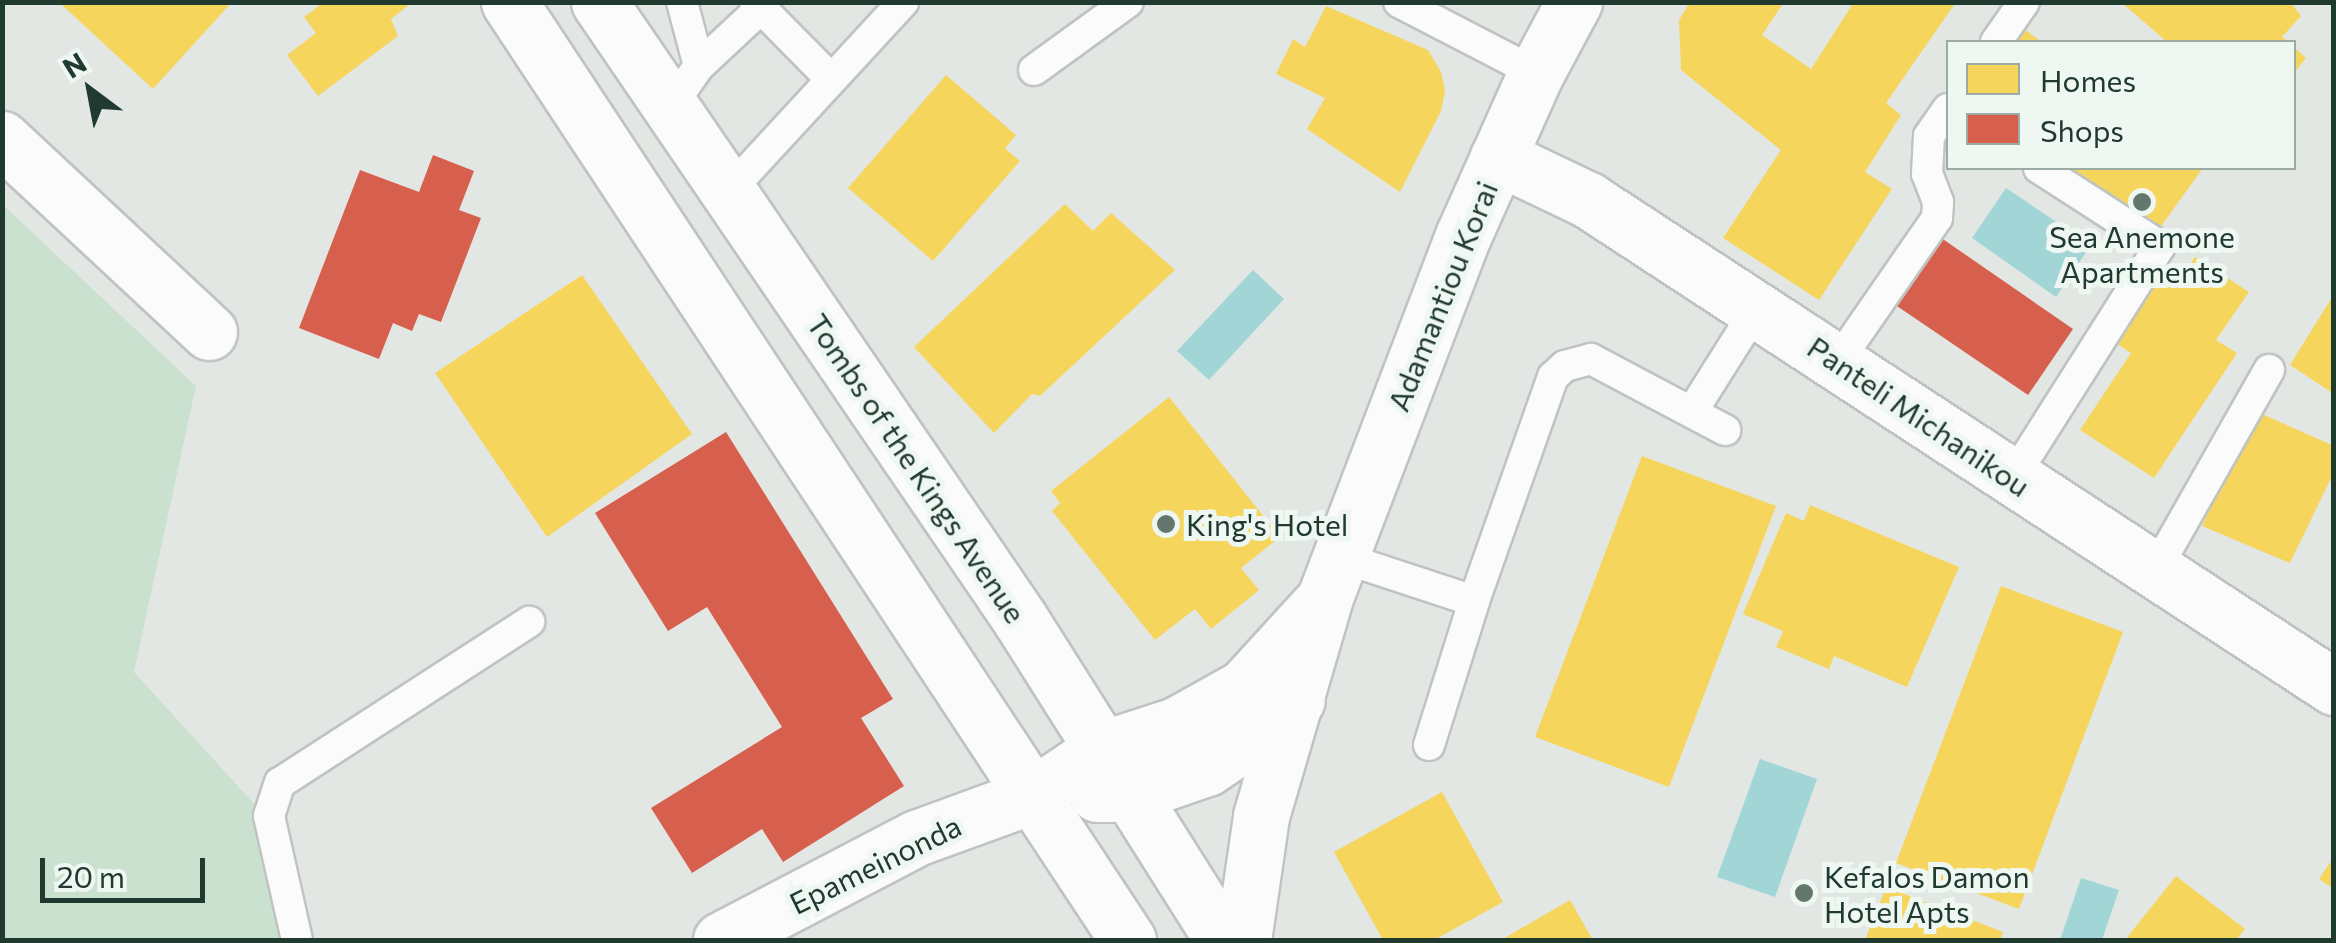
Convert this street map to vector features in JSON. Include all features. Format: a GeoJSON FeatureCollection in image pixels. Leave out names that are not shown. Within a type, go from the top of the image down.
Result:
{"type":"FeatureCollection","features":[{"type":"Feature","properties":{"kind":"main road"},"geometry":{"type":"LineString","coordinates":[[509,2],[1128,940]]}},
{"type":"Feature","properties":{"kind":"main road","name":"Tombs of the Kings Avenue"},"geometry":{"type":"LineString","coordinates":[[599,2],[684,87],[728,193],[1000,589],[1224,940]]}},
{"type":"Feature","properties":{"kind":"main road","name":"Adamantiou Korai"},"geometry":{"type":"LineString","coordinates":[[1243,940],[1262,816],[1333,577],[1498,157],[1574,2]]}},
{"type":"Feature","properties":{"kind":"main road"},"geometry":{"type":"LineString","coordinates":[[2,139],[209,332]]}},
{"type":"Feature","properties":{"kind":"main road","name":"Panteli Michanikou"},"geometry":{"type":"LineString","coordinates":[[1498,157],[1588,200],[2012,479],[2330,677]]}},
{"type":"Feature","properties":{"kind":"main road","name":"Adamantiou Korai"},"geometry":{"type":"LineString","coordinates":[[1034,795],[1102,749],[1176,725],[1244,688],[1333,577]]}},
{"type":"Feature","properties":{"kind":"main road"},"geometry":{"type":"LineString","coordinates":[[1034,795],[1131,794],[1207,768],[1269,726],[1296,700]]}},
{"type":"Feature","properties":{"kind":"main road","name":"Epameinonda"},"geometry":{"type":"LineString","coordinates":[[720,940],[916,838],[1034,795]]}},
{"type":"Feature","properties":{"kind":"lane"},"geometry":{"type":"LineString","coordinates":[[682,2],[684,87]]}},
{"type":"Feature","properties":{"kind":"lane"},"geometry":{"type":"LineString","coordinates":[[728,193],[903,2]]}},
{"type":"Feature","properties":{"kind":"lane"},"geometry":{"type":"LineString","coordinates":[[1034,70],[1128,2]]}},
{"type":"Feature","properties":{"kind":"lane"},"geometry":{"type":"LineString","coordinates":[[1399,2],[1536,73]]}},
{"type":"Feature","properties":{"kind":"lane"},"geometry":{"type":"LineString","coordinates":[[1997,40],[2024,2]]}},
{"type":"Feature","properties":{"kind":"lane"},"geometry":{"type":"LineString","coordinates":[[684,87],[757,6],[831,78]]}},
{"type":"Feature","properties":{"kind":"lane"},"geometry":{"type":"LineString","coordinates":[[1838,361],[1937,218],[1938,202],[1928,174],[1929,136],[1946,111]]}},
{"type":"Feature","properties":{"kind":"lane"},"geometry":{"type":"LineString","coordinates":[[2012,479],[2160,246],[2042,170]]}},
{"type":"Feature","properties":{"kind":"lane"},"geometry":{"type":"LineString","coordinates":[[1694,410],[1756,310]]}},
{"type":"Feature","properties":{"kind":"lane"},"geometry":{"type":"LineString","coordinates":[[1429,746],[1546,392],[1564,366],[1591,359],[1694,410],[1725,430]]}},
{"type":"Feature","properties":{"kind":"lane"},"geometry":{"type":"LineString","coordinates":[[2156,569],[2269,370]]}},
{"type":"Feature","properties":{"kind":"lane"},"geometry":{"type":"LineString","coordinates":[[1333,577],[1474,601]]}},
{"type":"Feature","properties":{"kind":"lane"},"geometry":{"type":"LineString","coordinates":[[296,940],[269,816],[280,784],[529,622]]}},
{"type":"Feature","properties":{"kind":"green space"},"geometry":{"type":"Polygon","coordinates":[[[2,204],[196,386],[134,672],[288,841],[312,940],[3,940],[2,204]]]}},
{"type":"Feature","properties":{"kind":"water"},"geometry":{"type":"Polygon","coordinates":[[[2006,188],[2091,245],[2056,297],[1972,238],[2006,188]]]}},
{"type":"Feature","properties":{"kind":"water"},"geometry":{"type":"Polygon","coordinates":[[[1253,270],[1284,299],[1209,380],[1177,351],[1253,270]]]}},
{"type":"Feature","properties":{"kind":"water"},"geometry":{"type":"Polygon","coordinates":[[[1760,759],[1817,779],[1775,897],[1717,877],[1760,759]]]}},
{"type":"Feature","properties":{"kind":"water"},"geometry":{"type":"Polygon","coordinates":[[[2081,878],[2119,890],[2102,940],[2060,940],[2081,878]]]}},
{"type":"Feature","properties":{"kind":"building: Homes"},"geometry":{"type":"Polygon","coordinates":[[[232,2],[153,89],[62,5],[232,2]]]}},
{"type":"Feature","properties":{"kind":"building: Homes"},"geometry":{"type":"Polygon","coordinates":[[[324,2],[413,2],[391,19],[398,36],[318,96],[287,55],[316,33],[304,17],[324,2]]]}},
{"type":"Feature","properties":{"kind":"building: Homes"},"geometry":{"type":"Polygon","coordinates":[[[1690,2],[1784,2],[1762,35],[1811,69],[1854,2],[1956,2],[1886,103],[1901,115],[1865,172],[1892,189],[1819,300],[1723,238],[1781,150],[1681,70],[1679,20],[1690,2]]]}},
{"type":"Feature","properties":{"kind":"building: Homes"},"geometry":{"type":"Polygon","coordinates":[[[2121,2],[2290,2],[2301,16],[2282,37],[2286,40],[2165,40],[2121,2]]]}},
{"type":"Feature","properties":{"kind":"building: Homes"},"geometry":{"type":"Polygon","coordinates":[[[1326,6],[1428,50],[1441,72],[1445,91],[1441,111],[1400,192],[1307,129],[1325,98],[1276,74],[1293,39],[1305,47],[1326,6]]]}},
{"type":"Feature","properties":{"kind":"building: Homes"},"geometry":{"type":"Polygon","coordinates":[[[2024,29],[2039,40],[2016,40],[2024,29]]]}},
{"type":"Feature","properties":{"kind":"building: Homes"},"geometry":{"type":"Polygon","coordinates":[[[2296,49],[2306,58],[2296,70],[2296,49]]]}},
{"type":"Feature","properties":{"kind":"building: Homes"},"geometry":{"type":"Polygon","coordinates":[[[946,75],[1016,135],[1005,148],[1020,161],[933,261],[848,188],[946,75]]]}},
{"type":"Feature","properties":{"kind":"building: Homes","name":"Sea Anemone Apartments"},"geometry":{"type":"Polygon","coordinates":[[[2063,170],[2202,170],[2154,236],[2063,170]]]}},
{"type":"Feature","properties":{"kind":"building: Homes"},"geometry":{"type":"Polygon","coordinates":[[[1065,204],[1093,231],[1111,213],[1175,270],[1040,396],[1032,394],[994,433],[914,347],[1065,204]]]}},
{"type":"Feature","properties":{"kind":"building: Homes"},"geometry":{"type":"Polygon","coordinates":[[[2195,257],[2249,292],[2216,340],[2237,353],[2154,478],[2080,430],[2131,353],[2114,342],[2162,270],[2180,280],[2195,257]]]}},
{"type":"Feature","properties":{"kind":"building: Homes"},"geometry":{"type":"Polygon","coordinates":[[[582,275],[692,434],[547,537],[435,373],[582,275]]]}},
{"type":"Feature","properties":{"kind":"building: Homes"},"geometry":{"type":"Polygon","coordinates":[[[2334,294],[2334,394],[2290,365],[2334,294]]]}},
{"type":"Feature","properties":{"kind":"building: Homes","name":"King's Hotel"},"geometry":{"type":"Polygon","coordinates":[[[1169,397],[1280,537],[1241,568],[1259,590],[1211,629],[1195,609],[1155,640],[1052,511],[1060,503],[1051,491],[1169,397]]]}},
{"type":"Feature","properties":{"kind":"building: Homes"},"geometry":{"type":"Polygon","coordinates":[[[2255,411],[2334,446],[2334,472],[2290,563],[2202,526],[2255,411]]]}},
{"type":"Feature","properties":{"kind":"building: Homes"},"geometry":{"type":"Polygon","coordinates":[[[1642,456],[1776,506],[1669,787],[1535,737],[1642,456]]]}},
{"type":"Feature","properties":{"kind":"building: Homes"},"geometry":{"type":"Polygon","coordinates":[[[1810,505],[1959,567],[1907,687],[1834,656],[1829,669],[1776,647],[1783,631],[1743,614],[1786,513],[1804,521],[1810,505]]]}},
{"type":"Feature","properties":{"kind":"building: Homes"},"geometry":{"type":"Polygon","coordinates":[[[2001,586],[2123,632],[2019,909],[1896,863],[2001,586]]]}},
{"type":"Feature","properties":{"kind":"building: Homes"},"geometry":{"type":"Polygon","coordinates":[[[1442,792],[1503,902],[1434,940],[1383,940],[1334,852],[1442,792]]]}},
{"type":"Feature","properties":{"kind":"building: Homes"},"geometry":{"type":"Polygon","coordinates":[[[2334,857],[2334,889],[2319,879],[2334,857]]]}},
{"type":"Feature","properties":{"kind":"building: Homes"},"geometry":{"type":"Polygon","coordinates":[[[2176,876],[2245,929],[2236,940],[2125,940],[2176,876]]]}},
{"type":"Feature","properties":{"kind":"building: Homes"},"geometry":{"type":"Polygon","coordinates":[[[1886,887],[2003,932],[2000,940],[1865,940],[1886,887]]]}},
{"type":"Feature","properties":{"kind":"building: Homes"},"geometry":{"type":"Polygon","coordinates":[[[1570,900],[1593,940],[1501,940],[1570,900]]]}},
{"type":"Feature","properties":{"kind":"building: Shops"},"geometry":{"type":"Polygon","coordinates":[[[433,155],[474,171],[459,210],[481,218],[441,322],[419,314],[412,331],[393,323],[379,359],[299,328],[360,170],[419,192],[433,155]]]}},
{"type":"Feature","properties":{"kind":"building: Shops"},"geometry":{"type":"Polygon","coordinates":[[[1937,235],[2073,329],[2028,395],[1891,302],[1937,235]]]}},
{"type":"Feature","properties":{"kind":"building: Shops"},"geometry":{"type":"Polygon","coordinates":[[[726,432],[893,699],[861,718],[904,786],[783,862],[762,829],[692,873],[651,808],[782,727],[707,607],[668,631],[595,513],[726,432]]]}},
{"type":"Feature","properties":{"kind":"place","name":"Sea Anemone Apartments"},"geometry":{"type":"Point","coordinates":[2142,202]}},
{"type":"Feature","properties":{"kind":"place","name":"King's Hotel"},"geometry":{"type":"Point","coordinates":[1166,524]}},
{"type":"Feature","properties":{"kind":"place","name":"Kefalos Damon Hotel Apts"},"geometry":{"type":"Point","coordinates":[1804,893]}}]}
